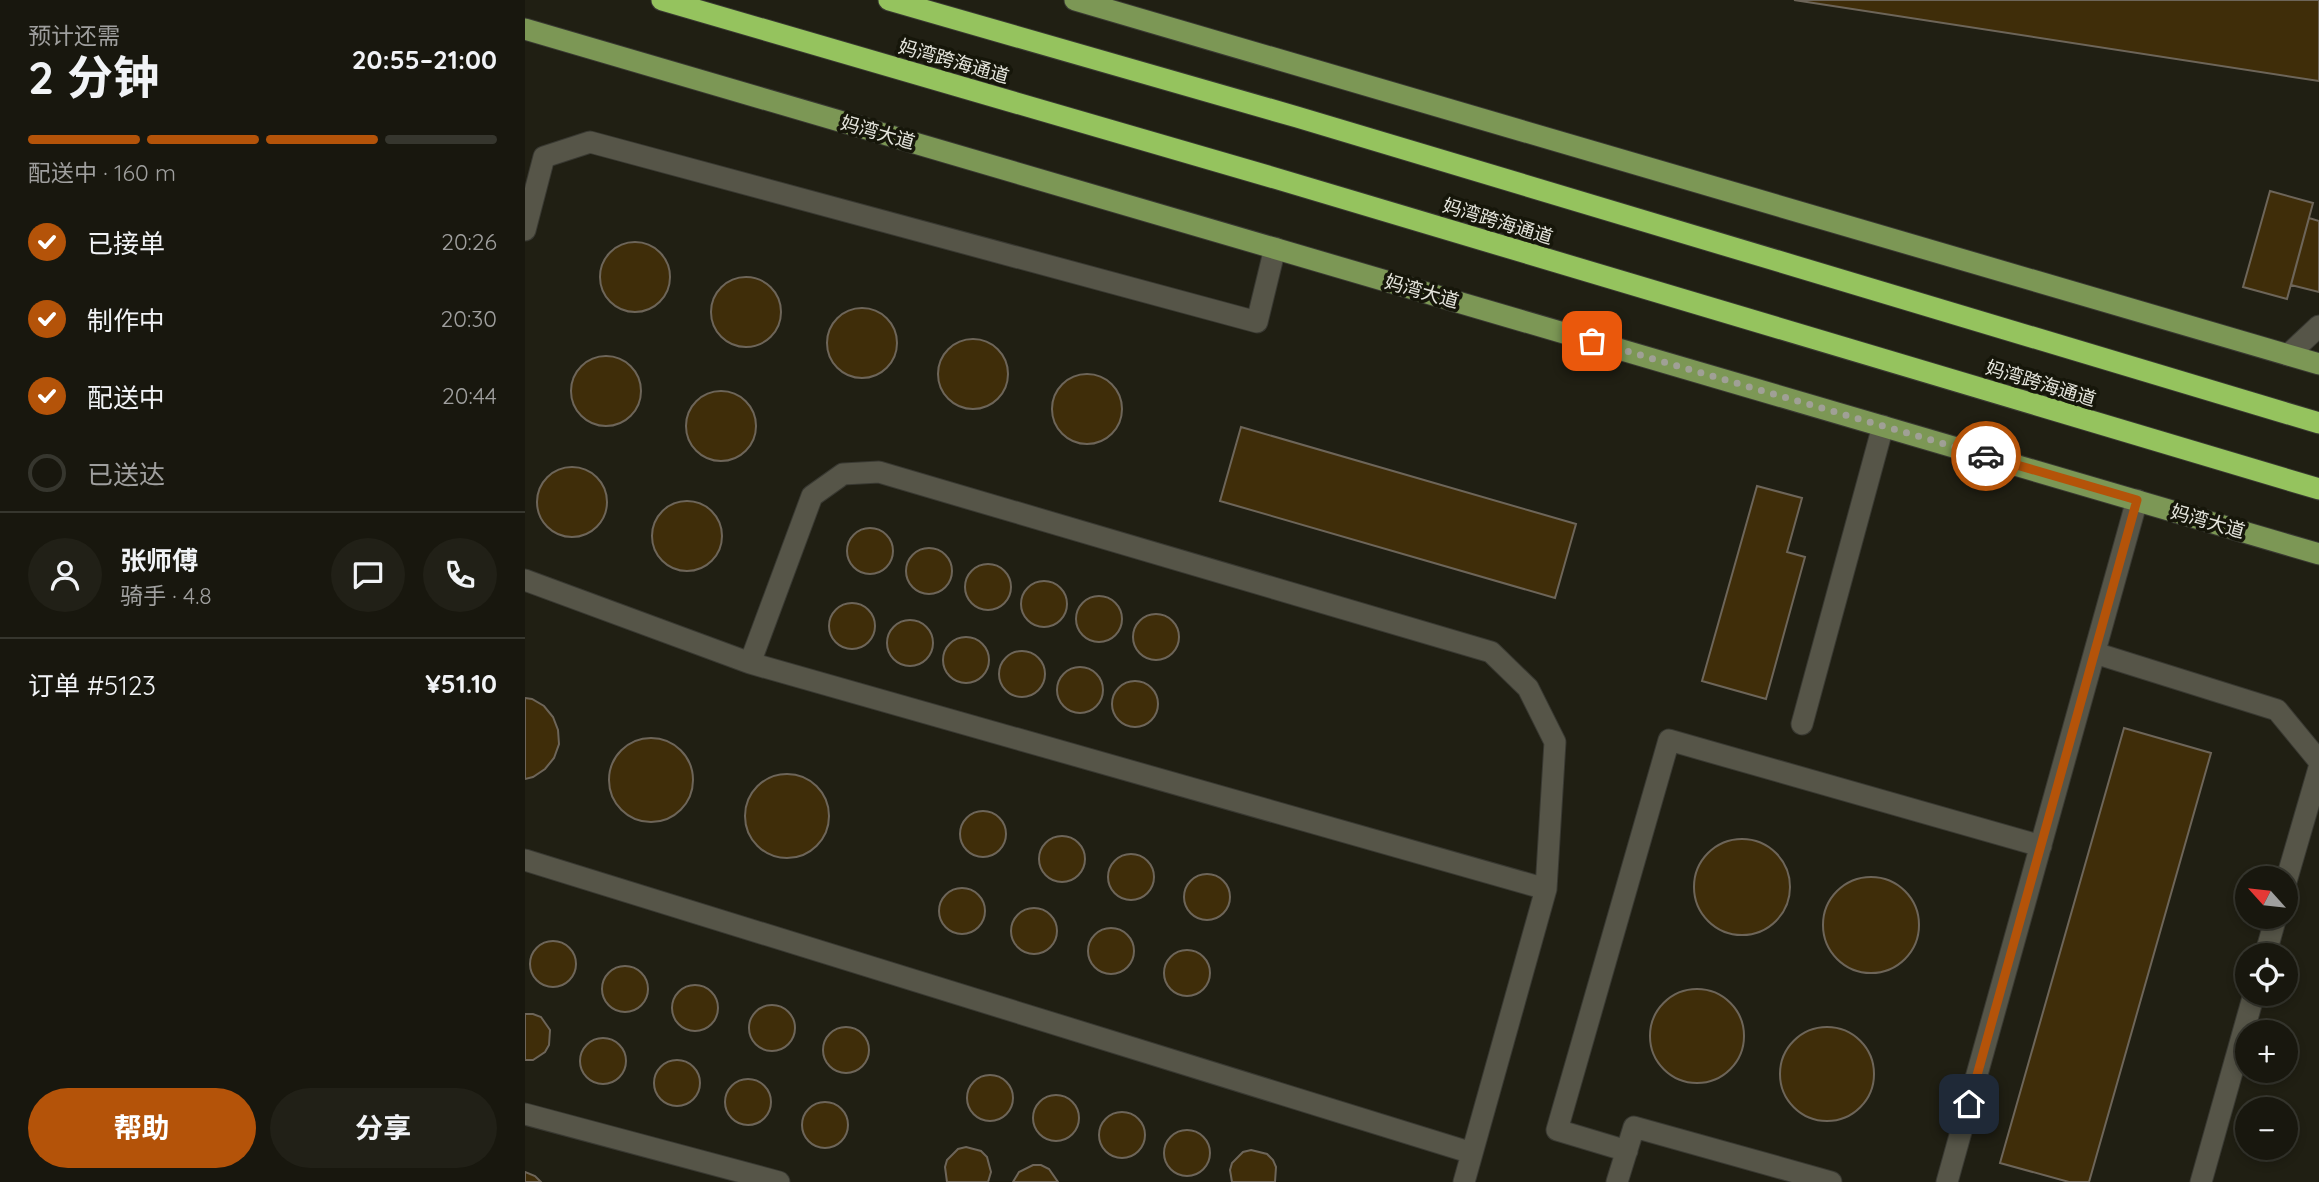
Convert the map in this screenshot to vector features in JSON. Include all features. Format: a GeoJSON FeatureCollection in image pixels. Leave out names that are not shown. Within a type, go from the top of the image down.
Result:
{"type":"FeatureCollection","features":[{"type":"Feature","properties":{"kind":"highway","name":"妈湾跨海通道"},"geometry":{"type":"LineString","coordinates":[[662,0],[1305,187],[2319,489]]}},
{"type":"Feature","properties":{"kind":"highway"},"geometry":{"type":"LineString","coordinates":[[889,0],[1297,117],[2319,423]]}},
{"type":"Feature","properties":{"kind":"main road"},"geometry":{"type":"LineString","coordinates":[[1075,0],[2319,364]]}},
{"type":"Feature","properties":{"kind":"main road","name":"妈湾大道"},"geometry":{"type":"LineString","coordinates":[[525,29],[2319,554]]}},
{"type":"Feature","properties":{"kind":"lane"},"geometry":{"type":"LineString","coordinates":[[525,230],[544,158],[590,142],[1257,322],[1275,248]]}},
{"type":"Feature","properties":{"kind":"lane"},"geometry":{"type":"LineString","coordinates":[[2288,355],[2319,326]]}},
{"type":"Feature","properties":{"kind":"lane"},"geometry":{"type":"LineString","coordinates":[[1802,724],[1883,426]]}},
{"type":"Feature","properties":{"kind":"lane"},"geometry":{"type":"LineString","coordinates":[[750,663],[812,496],[843,474],[879,472],[1491,652],[1528,688],[1555,742],[1546,890],[1464,1182]]}},
{"type":"Feature","properties":{"kind":"lane"},"geometry":{"type":"LineString","coordinates":[[1947,1182],[2137,500]]}},
{"type":"Feature","properties":{"kind":"lane"},"geometry":{"type":"LineString","coordinates":[[525,580],[750,663],[1546,890]]}},
{"type":"Feature","properties":{"kind":"lane"},"geometry":{"type":"LineString","coordinates":[[2095,653],[2277,710],[2319,761]]}},
{"type":"Feature","properties":{"kind":"lane"},"geometry":{"type":"LineString","coordinates":[[1627,1151],[1557,1130],[1669,740],[2041,846]]}},
{"type":"Feature","properties":{"kind":"lane"},"geometry":{"type":"LineString","coordinates":[[2291,866],[2319,768]]}},
{"type":"Feature","properties":{"kind":"lane"},"geometry":{"type":"LineString","coordinates":[[525,860],[1472,1153]]}},
{"type":"Feature","properties":{"kind":"lane"},"geometry":{"type":"LineString","coordinates":[[2201,1182],[2251,1006]]}},
{"type":"Feature","properties":{"kind":"lane"},"geometry":{"type":"LineString","coordinates":[[525,1114],[779,1182]]}},
{"type":"Feature","properties":{"kind":"lane"},"geometry":{"type":"LineString","coordinates":[[1617,1182],[1634,1127],[1831,1182]]}},
{"type":"Feature","properties":{"kind":"building"},"geometry":{"type":"Polygon","coordinates":[[[1794,0],[2319,0],[2319,81],[1794,0]]]}},
{"type":"Feature","properties":{"kind":"building"},"geometry":{"type":"Polygon","coordinates":[[[2270,191],[2313,203],[2287,299],[2243,287],[2270,191]]]}},
{"type":"Feature","properties":{"kind":"building"},"geometry":{"type":"Polygon","coordinates":[[[2309,218],[2319,221],[2319,292],[2291,285],[2309,218]]]}},
{"type":"Feature","properties":{"kind":"building"},"geometry":{"type":"Polygon","coordinates":[[[635,242],[660,252],[670,277],[660,302],[635,312],[610,302],[600,277],[610,252],[635,242]]]}},
{"type":"Feature","properties":{"kind":"building"},"geometry":{"type":"Polygon","coordinates":[[[746,277],[771,287],[781,312],[771,337],[746,347],[721,337],[711,312],[721,287],[746,277]]]}},
{"type":"Feature","properties":{"kind":"building"},"geometry":{"type":"Polygon","coordinates":[[[862,308],[887,318],[897,343],[887,368],[862,378],[837,368],[827,343],[837,318],[862,308]]]}},
{"type":"Feature","properties":{"kind":"building"},"geometry":{"type":"Polygon","coordinates":[[[973,339],[998,349],[1008,374],[998,399],[973,409],[948,399],[938,374],[948,349],[973,339]]]}},
{"type":"Feature","properties":{"kind":"building"},"geometry":{"type":"Polygon","coordinates":[[[606,356],[631,366],[641,391],[631,416],[606,426],[581,416],[571,391],[581,366],[606,356]]]}},
{"type":"Feature","properties":{"kind":"building"},"geometry":{"type":"Polygon","coordinates":[[[1087,374],[1112,384],[1122,409],[1112,434],[1087,444],[1062,434],[1052,409],[1062,384],[1087,374]]]}},
{"type":"Feature","properties":{"kind":"building"},"geometry":{"type":"Polygon","coordinates":[[[721,391],[746,401],[756,426],[746,451],[721,461],[696,451],[686,426],[696,401],[721,391]]]}},
{"type":"Feature","properties":{"kind":"building"},"geometry":{"type":"Polygon","coordinates":[[[1241,427],[1576,524],[1555,598],[1220,501],[1241,427]]]}},
{"type":"Feature","properties":{"kind":"building"},"geometry":{"type":"Polygon","coordinates":[[[572,467],[597,477],[607,502],[597,527],[572,537],[547,527],[537,502],[547,477],[572,467]]]}},
{"type":"Feature","properties":{"kind":"building"},"geometry":{"type":"Polygon","coordinates":[[[1757,486],[1802,498],[1787,552],[1805,557],[1766,699],[1702,681],[1757,486]]]}},
{"type":"Feature","properties":{"kind":"building"},"geometry":{"type":"Polygon","coordinates":[[[687,501],[712,511],[722,536],[712,561],[687,571],[662,561],[652,536],[662,511],[687,501]]]}},
{"type":"Feature","properties":{"kind":"building"},"geometry":{"type":"Polygon","coordinates":[[[870,528],[887,534],[893,551],[887,568],[870,574],[853,568],[847,551],[853,534],[870,528]]]}},
{"type":"Feature","properties":{"kind":"building"},"geometry":{"type":"Polygon","coordinates":[[[929,548],[945,555],[952,571],[945,587],[929,594],[913,587],[906,571],[913,555],[929,548]]]}},
{"type":"Feature","properties":{"kind":"building"},"geometry":{"type":"Polygon","coordinates":[[[988,564],[1005,570],[1011,587],[1005,604],[988,610],[971,604],[965,587],[971,570],[988,564]]]}},
{"type":"Feature","properties":{"kind":"building"},"geometry":{"type":"Polygon","coordinates":[[[1044,581],[1053,582],[1060,588],[1066,595],[1066,613],[1060,620],[1053,626],[1044,627],[1035,626],[1028,620],[1022,613],[1021,604],[1022,595],[1028,588],[1035,582],[1044,581]]]}},
{"type":"Feature","properties":{"kind":"building"},"geometry":{"type":"Polygon","coordinates":[[[1099,596],[1108,597],[1115,603],[1121,610],[1121,628],[1115,635],[1108,641],[1099,642],[1090,641],[1083,635],[1077,628],[1076,619],[1077,610],[1083,603],[1090,597],[1099,596]]]}},
{"type":"Feature","properties":{"kind":"building"},"geometry":{"type":"Polygon","coordinates":[[[852,603],[869,609],[875,626],[869,643],[852,649],[835,643],[829,626],[835,609],[852,603]]]}},
{"type":"Feature","properties":{"kind":"building"},"geometry":{"type":"Polygon","coordinates":[[[1156,614],[1165,615],[1172,621],[1178,628],[1178,646],[1172,653],[1165,659],[1156,660],[1147,659],[1140,653],[1134,646],[1133,637],[1134,628],[1140,621],[1147,615],[1156,614]]]}},
{"type":"Feature","properties":{"kind":"building"},"geometry":{"type":"Polygon","coordinates":[[[910,620],[927,626],[933,643],[927,660],[910,666],[893,660],[887,643],[893,626],[910,620]]]}},
{"type":"Feature","properties":{"kind":"building"},"geometry":{"type":"Polygon","coordinates":[[[966,637],[975,638],[982,644],[988,651],[988,669],[982,676],[975,682],[966,683],[957,682],[950,676],[944,669],[943,660],[944,651],[950,644],[957,638],[966,637]]]}},
{"type":"Feature","properties":{"kind":"building"},"geometry":{"type":"Polygon","coordinates":[[[1022,651],[1031,652],[1038,658],[1044,665],[1044,683],[1038,690],[1031,696],[1022,697],[1013,696],[1006,690],[1000,683],[999,674],[1000,665],[1006,658],[1013,652],[1022,651]]]}},
{"type":"Feature","properties":{"kind":"building"},"geometry":{"type":"Polygon","coordinates":[[[1080,667],[1097,673],[1103,690],[1097,707],[1080,713],[1063,707],[1057,690],[1063,673],[1080,667]]]}},
{"type":"Feature","properties":{"kind":"building"},"geometry":{"type":"Polygon","coordinates":[[[1135,681],[1152,687],[1158,704],[1152,721],[1135,727],[1118,721],[1112,704],[1118,687],[1135,681]]]}},
{"type":"Feature","properties":{"kind":"building"},"geometry":{"type":"Polygon","coordinates":[[[525,698],[544,706],[553,717],[559,744],[554,758],[545,769],[525,779],[525,698]]]}},
{"type":"Feature","properties":{"kind":"building"},"geometry":{"type":"Polygon","coordinates":[[[2124,728],[2211,753],[2089,1182],[2069,1182],[2000,1163],[2124,728]]]}},
{"type":"Feature","properties":{"kind":"building"},"geometry":{"type":"Polygon","coordinates":[[[651,738],[667,741],[686,757],[693,780],[690,796],[674,815],[651,822],[635,819],[616,803],[609,780],[612,764],[628,745],[651,738]]]}},
{"type":"Feature","properties":{"kind":"building"},"geometry":{"type":"Polygon","coordinates":[[[787,774],[803,777],[822,793],[829,816],[826,832],[810,851],[787,858],[771,855],[752,839],[745,816],[748,800],[764,781],[787,774]]]}},
{"type":"Feature","properties":{"kind":"building"},"geometry":{"type":"Polygon","coordinates":[[[983,811],[992,812],[999,818],[1005,825],[1005,843],[999,850],[992,856],[983,857],[974,856],[967,850],[961,843],[960,834],[961,825],[967,818],[974,812],[983,811]]]}},
{"type":"Feature","properties":{"kind":"building"},"geometry":{"type":"Polygon","coordinates":[[[1062,836],[1071,837],[1078,843],[1084,850],[1084,868],[1078,875],[1071,881],[1062,882],[1053,881],[1046,875],[1040,868],[1039,859],[1040,850],[1046,843],[1053,837],[1062,836]]]}},
{"type":"Feature","properties":{"kind":"building"},"geometry":{"type":"Polygon","coordinates":[[[1742,839],[1760,843],[1776,853],[1786,869],[1790,887],[1786,905],[1776,921],[1760,931],[1742,935],[1724,931],[1708,921],[1698,905],[1694,887],[1698,869],[1708,853],[1724,843],[1742,839]]]}},
{"type":"Feature","properties":{"kind":"building"},"geometry":{"type":"Polygon","coordinates":[[[1131,854],[1148,860],[1154,877],[1148,894],[1131,900],[1114,894],[1108,877],[1114,860],[1131,854]]]}},
{"type":"Feature","properties":{"kind":"building"},"geometry":{"type":"Polygon","coordinates":[[[1207,874],[1216,875],[1223,881],[1229,888],[1229,906],[1223,913],[1216,919],[1207,920],[1198,919],[1191,913],[1185,906],[1184,897],[1185,888],[1191,881],[1198,875],[1207,874]]]}},
{"type":"Feature","properties":{"kind":"building"},"geometry":{"type":"Polygon","coordinates":[[[1871,877],[1889,881],[1905,891],[1915,907],[1919,925],[1915,943],[1905,959],[1889,969],[1871,973],[1853,969],[1837,959],[1827,943],[1823,925],[1827,907],[1837,891],[1853,881],[1871,877]]]}},
{"type":"Feature","properties":{"kind":"building"},"geometry":{"type":"Polygon","coordinates":[[[962,888],[971,889],[978,895],[984,902],[984,920],[978,927],[971,933],[962,934],[953,933],[946,927],[940,920],[939,911],[940,902],[946,895],[953,889],[962,888]]]}},
{"type":"Feature","properties":{"kind":"building"},"geometry":{"type":"Polygon","coordinates":[[[1034,908],[1051,914],[1057,931],[1051,948],[1034,954],[1017,948],[1011,931],[1017,914],[1034,908]]]}},
{"type":"Feature","properties":{"kind":"building"},"geometry":{"type":"Polygon","coordinates":[[[1111,928],[1128,934],[1134,951],[1128,968],[1111,974],[1094,968],[1088,951],[1094,934],[1111,928]]]}},
{"type":"Feature","properties":{"kind":"building"},"geometry":{"type":"Polygon","coordinates":[[[553,941],[570,947],[576,964],[570,981],[553,987],[536,981],[530,964],[536,947],[553,941]]]}},
{"type":"Feature","properties":{"kind":"building"},"geometry":{"type":"Polygon","coordinates":[[[1187,950],[1196,951],[1203,957],[1209,964],[1209,982],[1203,989],[1196,995],[1187,996],[1178,995],[1171,989],[1165,982],[1164,973],[1165,964],[1171,957],[1178,951],[1187,950]]]}},
{"type":"Feature","properties":{"kind":"building"},"geometry":{"type":"Polygon","coordinates":[[[625,966],[642,972],[648,989],[642,1006],[625,1012],[608,1006],[602,989],[608,972],[625,966]]]}},
{"type":"Feature","properties":{"kind":"building"},"geometry":{"type":"Polygon","coordinates":[[[695,985],[712,991],[718,1008],[712,1025],[695,1031],[678,1025],[672,1008],[678,991],[695,985]]]}},
{"type":"Feature","properties":{"kind":"building"},"geometry":{"type":"Polygon","coordinates":[[[1688,989],[1706,989],[1731,1002],[1741,1018],[1744,1036],[1741,1054],[1731,1070],[1706,1083],[1688,1083],[1663,1070],[1650,1045],[1650,1027],[1663,1002],[1688,989]]]}},
{"type":"Feature","properties":{"kind":"building"},"geometry":{"type":"Polygon","coordinates":[[[772,1005],[789,1011],[795,1028],[789,1045],[772,1051],[755,1045],[749,1028],[755,1011],[772,1005]]]}},
{"type":"Feature","properties":{"kind":"building"},"geometry":{"type":"Polygon","coordinates":[[[525,1014],[541,1017],[550,1030],[549,1045],[545,1052],[533,1060],[525,1060],[525,1014]]]}},
{"type":"Feature","properties":{"kind":"building"},"geometry":{"type":"Polygon","coordinates":[[[846,1027],[863,1033],[869,1050],[863,1067],[846,1073],[829,1067],[823,1050],[829,1033],[846,1027]]]}},
{"type":"Feature","properties":{"kind":"building"},"geometry":{"type":"Polygon","coordinates":[[[1827,1027],[1845,1030],[1861,1040],[1871,1056],[1874,1074],[1871,1092],[1861,1108],[1845,1118],[1827,1121],[1809,1118],[1793,1108],[1783,1092],[1780,1074],[1783,1056],[1793,1040],[1809,1030],[1827,1027]]]}},
{"type":"Feature","properties":{"kind":"building"},"geometry":{"type":"Polygon","coordinates":[[[603,1038],[612,1039],[619,1045],[625,1052],[625,1070],[619,1077],[612,1083],[603,1084],[594,1083],[587,1077],[581,1070],[580,1061],[581,1052],[587,1045],[594,1039],[603,1038]]]}},
{"type":"Feature","properties":{"kind":"building"},"geometry":{"type":"Polygon","coordinates":[[[677,1060],[694,1066],[700,1083],[694,1100],[677,1106],[660,1100],[654,1083],[660,1066],[677,1060]]]}},
{"type":"Feature","properties":{"kind":"building"},"geometry":{"type":"Polygon","coordinates":[[[990,1075],[1007,1081],[1013,1098],[1007,1115],[990,1121],[973,1115],[967,1098],[973,1081],[990,1075]]]}},
{"type":"Feature","properties":{"kind":"building"},"geometry":{"type":"Polygon","coordinates":[[[748,1079],[757,1080],[764,1086],[770,1093],[770,1111],[764,1118],[757,1124],[748,1125],[739,1124],[732,1118],[726,1111],[725,1102],[726,1093],[732,1086],[739,1080],[748,1079]]]}},
{"type":"Feature","properties":{"kind":"building"},"geometry":{"type":"Polygon","coordinates":[[[1056,1095],[1073,1101],[1079,1118],[1073,1135],[1056,1141],[1039,1135],[1033,1118],[1039,1101],[1056,1095]]]}},
{"type":"Feature","properties":{"kind":"building"},"geometry":{"type":"Polygon","coordinates":[[[825,1102],[841,1109],[848,1125],[841,1141],[825,1148],[809,1141],[802,1125],[809,1109],[825,1102]]]}},
{"type":"Feature","properties":{"kind":"building"},"geometry":{"type":"Polygon","coordinates":[[[1122,1112],[1139,1118],[1145,1135],[1139,1152],[1122,1158],[1105,1152],[1099,1135],[1105,1118],[1122,1112]]]}},
{"type":"Feature","properties":{"kind":"building"},"geometry":{"type":"Polygon","coordinates":[[[1187,1130],[1196,1131],[1203,1137],[1209,1144],[1209,1162],[1203,1169],[1196,1175],[1187,1176],[1178,1175],[1171,1169],[1165,1162],[1164,1153],[1165,1144],[1171,1137],[1178,1131],[1187,1130]]]}},
{"type":"Feature","properties":{"kind":"building"},"geometry":{"type":"Polygon","coordinates":[[[966,1147],[981,1151],[987,1157],[991,1172],[988,1182],[947,1182],[947,1160],[958,1149],[966,1147]]]}},
{"type":"Feature","properties":{"kind":"building"},"geometry":{"type":"Polygon","coordinates":[[[1251,1150],[1267,1154],[1273,1160],[1276,1167],[1275,1182],[1232,1182],[1232,1163],[1243,1152],[1251,1150]]]}},
{"type":"Feature","properties":{"kind":"building"},"geometry":{"type":"Polygon","coordinates":[[[1033,1165],[1049,1169],[1058,1182],[1013,1182],[1019,1172],[1033,1165]]]}},
{"type":"Feature","properties":{"kind":"building"},"geometry":{"type":"Polygon","coordinates":[[[525,1172],[535,1176],[541,1182],[525,1182],[525,1172]]]}},
{"type":"Feature","properties":{"kind":"way so far"},"geometry":{"type":"LineString","coordinates":[[1592,341],[1986,456]]}},
{"type":"Feature","properties":{"kind":"route"},"geometry":{"type":"LineString","coordinates":[[1969,1104],[2137,500],[1986,456]]}}]}
